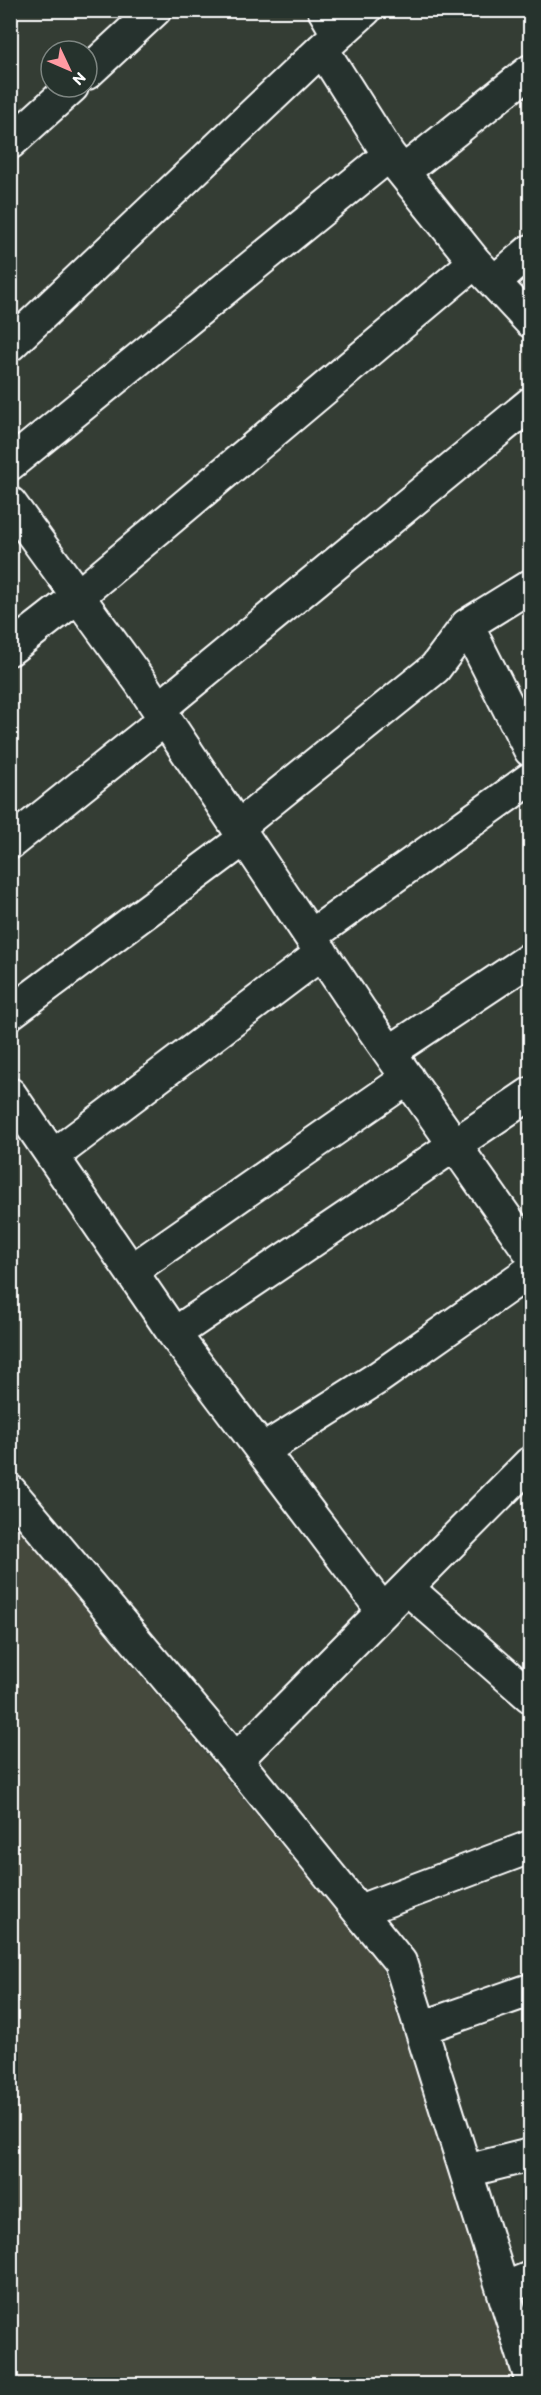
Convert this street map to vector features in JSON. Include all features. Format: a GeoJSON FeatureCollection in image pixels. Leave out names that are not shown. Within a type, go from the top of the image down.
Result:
{"type":"FeatureCollection","features":[{"type":"Feature","properties":{"kind":"street"},"geometry":{"type":"LineString","coordinates":[[99,62],[155,10]]}},
{"type":"Feature","properties":{"kind":"street"},"geometry":{"type":"LineString","coordinates":[[10,345],[328,31],[365,10]]}},
{"type":"Feature","properties":{"kind":"street"},"geometry":{"type":"LineString","coordinates":[[328,31],[396,163],[485,272],[531,321]]}},
{"type":"Feature","properties":{"kind":"street"},"geometry":{"type":"LineString","coordinates":[[10,464],[396,163],[531,71]]}},
{"type":"Feature","properties":{"kind":"street"},"geometry":{"type":"LineString","coordinates":[[10,143],[59,99]]}},
{"type":"Feature","properties":{"kind":"street"},"geometry":{"type":"LineString","coordinates":[[10,649],[485,272],[531,250]]}},
{"type":"Feature","properties":{"kind":"street"},"geometry":{"type":"LineString","coordinates":[[10,843],[531,404]]}},
{"type":"Feature","properties":{"kind":"street"},"geometry":{"type":"LineString","coordinates":[[10,503],[162,714],[390,1052],[531,1251]]}},
{"type":"Feature","properties":{"kind":"street"},"geometry":{"type":"LineString","coordinates":[[10,1013],[241,832],[435,668],[467,626],[531,586]]}},
{"type":"Feature","properties":{"kind":"street"},"geometry":{"type":"LineString","coordinates":[[467,626],[529,743]]}},
{"type":"Feature","properties":{"kind":"street"},"geometry":{"type":"LineString","coordinates":[[53,1156],[316,944],[531,779]]}},
{"type":"Feature","properties":{"kind":"street"},"geometry":{"type":"LineString","coordinates":[[390,1052],[531,958]]}},
{"type":"Feature","properties":{"kind":"street"},"geometry":{"type":"LineString","coordinates":[[131,1271],[408,1078]]}},
{"type":"Feature","properties":{"kind":"street"},"geometry":{"type":"LineString","coordinates":[[10,1094],[174,1334],[383,1611]]}},
{"type":"Feature","properties":{"kind":"street"},"geometry":{"type":"LineString","coordinates":[[174,1334],[531,1094]]}},
{"type":"Feature","properties":{"kind":"street"},"geometry":{"type":"LineString","coordinates":[[262,1451],[379,1377],[531,1271]]}},
{"type":"Feature","properties":{"kind":"street"},"geometry":{"type":"LineString","coordinates":[[236,1760],[531,1463]]}},
{"type":"Feature","properties":{"kind":"street"},"geometry":{"type":"LineString","coordinates":[[10,1491],[236,1760],[400,1962],[466,2171],[517,2284],[531,2376]]}},
{"type":"Feature","properties":{"kind":"street"},"geometry":{"type":"LineString","coordinates":[[407,1588],[531,1696]]}},
{"type":"Feature","properties":{"kind":"street"},"geometry":{"type":"LineString","coordinates":[[359,1911],[531,1847]]}},
{"type":"Feature","properties":{"kind":"street"},"geometry":{"type":"LineString","coordinates":[[421,2028],[531,1990]]}},
{"type":"Feature","properties":{"kind":"street"},"geometry":{"type":"LineString","coordinates":[[466,2171],[531,2155]]}},
{"type":"Feature","properties":{"kind":"shaded area"},"geometry":{"type":"Polygon","coordinates":[[[10,1518],[380,1964],[519,2384],[11,2384],[10,1518]]]}}]}
